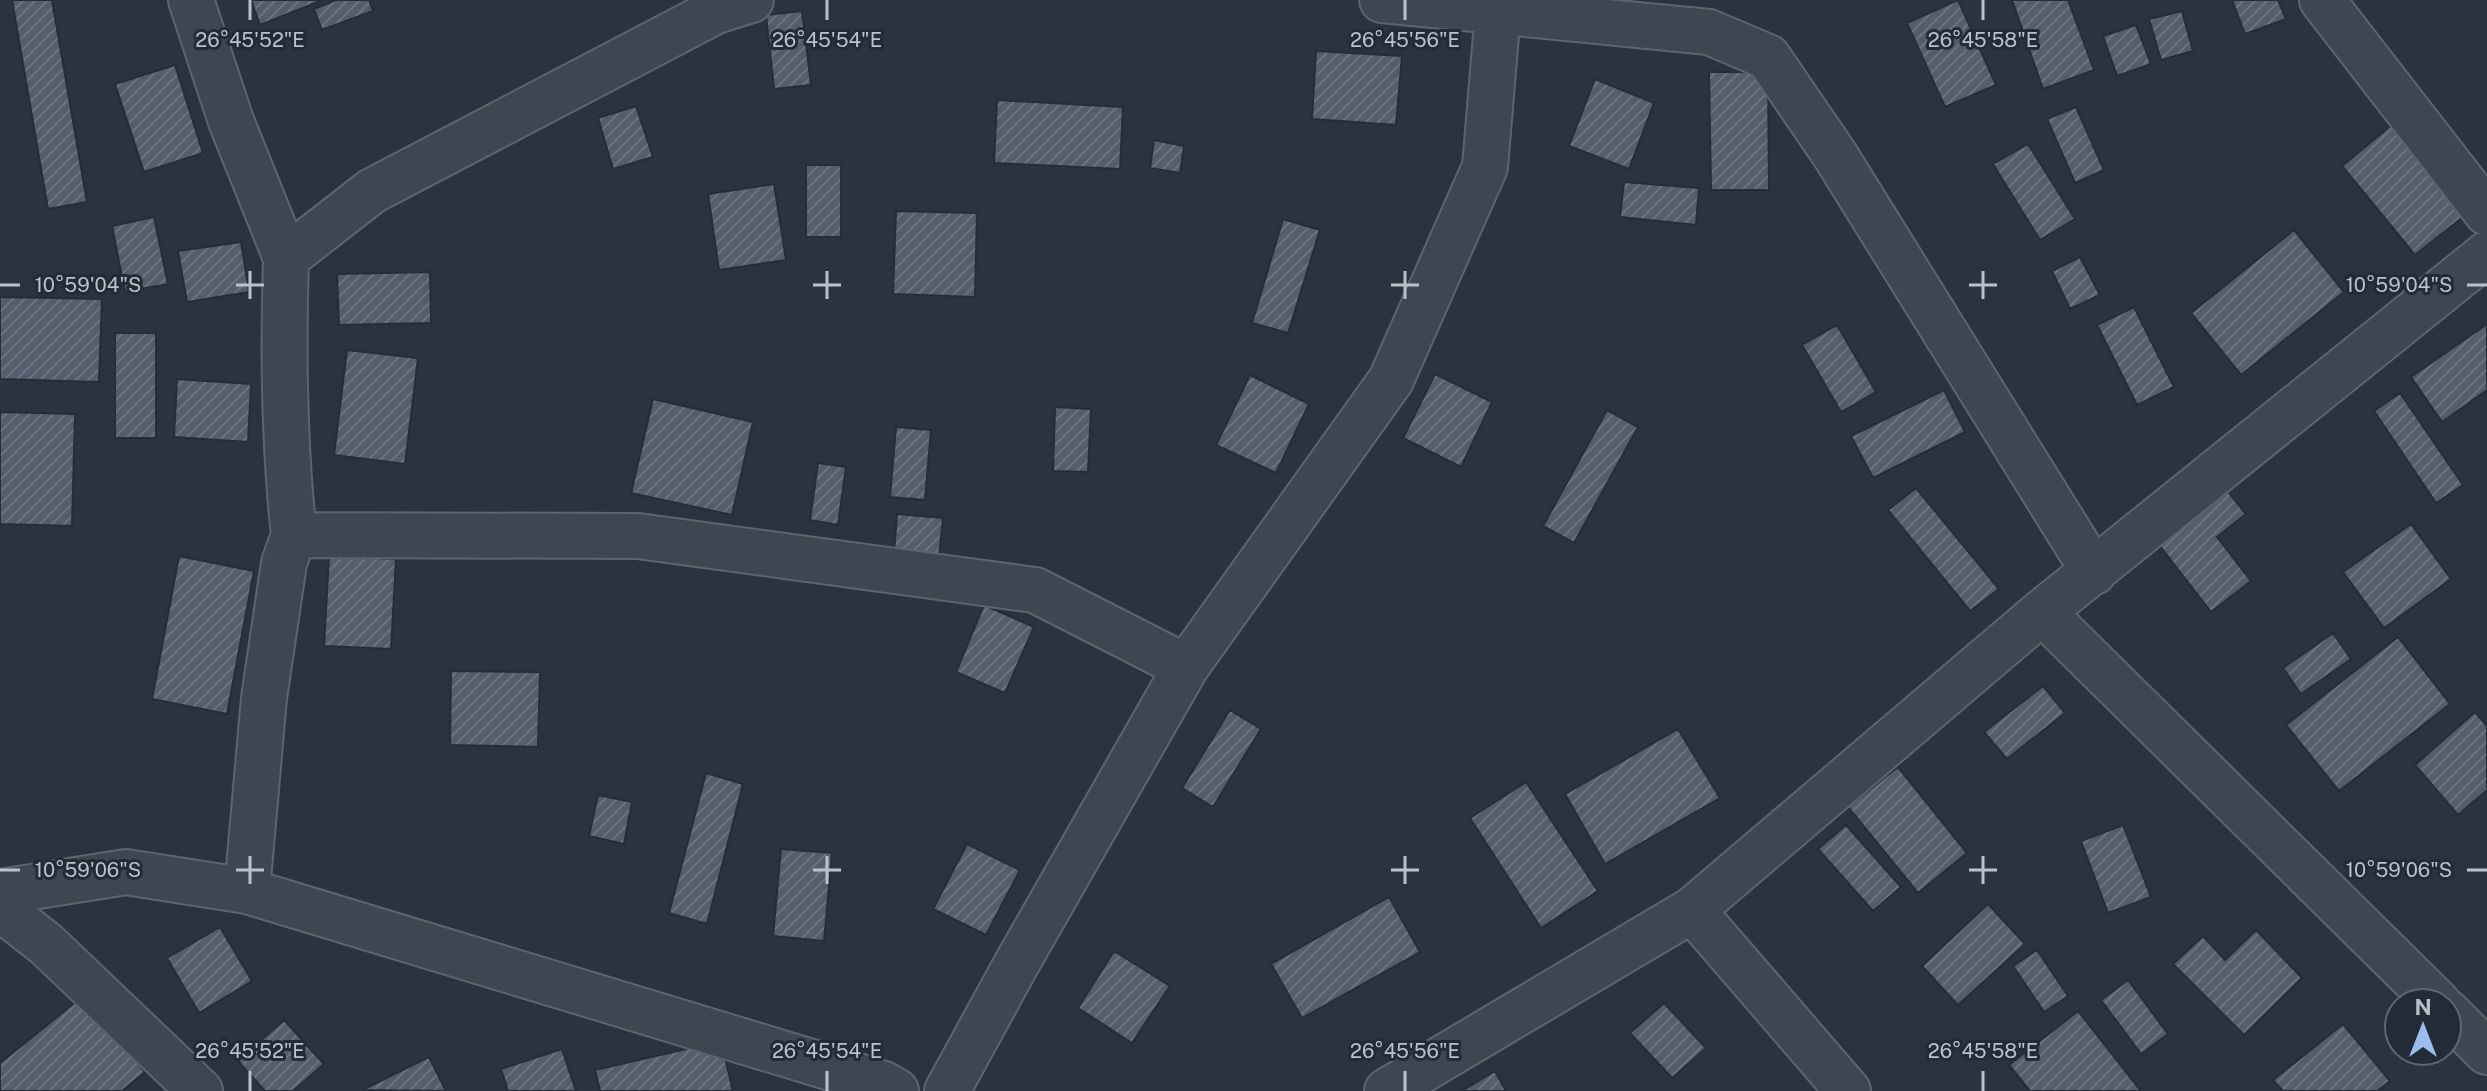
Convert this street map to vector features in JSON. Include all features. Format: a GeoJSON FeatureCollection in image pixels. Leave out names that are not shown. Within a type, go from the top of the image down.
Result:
{"type":"FeatureCollection","features":[{"type":"Feature","properties":{"kind":"street"},"geometry":{"type":"LineString","coordinates":[[191,0],[231,121],[286,258],[284,312],[289,489],[294,535],[284,563],[264,698],[247,891]]}},
{"type":"Feature","properties":{"kind":"street"},"geometry":{"type":"LineString","coordinates":[[1382,0],[1709,32],[1768,57],[1835,155],[2094,572]]}},
{"type":"Feature","properties":{"kind":"street"},"geometry":{"type":"LineString","coordinates":[[2322,0],[2487,213]]}},
{"type":"Feature","properties":{"kind":"street"},"geometry":{"type":"LineString","coordinates":[[286,258],[372,191],[727,4]]}},
{"type":"Feature","properties":{"kind":"street"},"geometry":{"type":"LineString","coordinates":[[947,1091],[1186,667],[1391,380],[1485,167],[1498,11]]}},
{"type":"Feature","properties":{"kind":"street"},"geometry":{"type":"LineString","coordinates":[[1387,1091],[1692,910],[2042,612],[2487,254]]}},
{"type":"Feature","properties":{"kind":"street"},"geometry":{"type":"LineString","coordinates":[[294,535],[638,536],[1035,590],[1186,667]]}},
{"type":"Feature","properties":{"kind":"street"},"geometry":{"type":"LineString","coordinates":[[2042,612],[2422,987]]}},
{"type":"Feature","properties":{"kind":"street"},"geometry":{"type":"LineString","coordinates":[[0,892],[126,872],[247,891],[884,1084],[896,1091]]}},
{"type":"Feature","properties":{"kind":"street"},"geometry":{"type":"LineString","coordinates":[[0,908],[46,944],[200,1091]]}},
{"type":"Feature","properties":{"kind":"street"},"geometry":{"type":"LineString","coordinates":[[1692,910],[1848,1091]]}},
{"type":"Feature","properties":{"kind":"street"},"geometry":{"type":"LineString","coordinates":[[2463,1028],[2487,1052]]}},
{"type":"Feature","properties":{"kind":"building"},"geometry":{"type":"Polygon","coordinates":[[[12,0],[52,0],[87,202],[48,209],[12,0]]]}},
{"type":"Feature","properties":{"kind":"building"},"geometry":{"type":"Polygon","coordinates":[[[251,0],[323,0],[260,25],[251,0]]]}},
{"type":"Feature","properties":{"kind":"building"},"geometry":{"type":"Polygon","coordinates":[[[336,0],[369,0],[373,11],[322,30],[314,9],[336,0]]]}},
{"type":"Feature","properties":{"kind":"building"},"geometry":{"type":"Polygon","coordinates":[[[1958,0],[1996,85],[1945,107],[1907,23],[1958,0]]]}},
{"type":"Feature","properties":{"kind":"building"},"geometry":{"type":"Polygon","coordinates":[[[2012,0],[2068,0],[2094,70],[2043,89],[2012,0]]]}},
{"type":"Feature","properties":{"kind":"building"},"geometry":{"type":"Polygon","coordinates":[[[2232,0],[2278,0],[2286,19],[2245,34],[2232,0]]]}},
{"type":"Feature","properties":{"kind":"building"},"geometry":{"type":"Polygon","coordinates":[[[802,11],[811,85],[774,89],[766,15],[802,11]]]}},
{"type":"Feature","properties":{"kind":"building"},"geometry":{"type":"Polygon","coordinates":[[[2182,11],[2193,51],[2161,60],[2149,19],[2182,11]]]}},
{"type":"Feature","properties":{"kind":"building"},"geometry":{"type":"Polygon","coordinates":[[[2136,25],[2151,64],[2117,76],[2103,36],[2136,25]]]}},
{"type":"Feature","properties":{"kind":"building"},"geometry":{"type":"Polygon","coordinates":[[[1316,51],[1402,56],[1396,125],[1312,119],[1316,51]]]}},
{"type":"Feature","properties":{"kind":"building"},"geometry":{"type":"Polygon","coordinates":[[[175,65],[203,153],[144,172],[115,84],[175,65]]]}},
{"type":"Feature","properties":{"kind":"building"},"geometry":{"type":"Polygon","coordinates":[[[1709,72],[1768,72],[1769,190],[1711,190],[1709,72]]]}},
{"type":"Feature","properties":{"kind":"building"},"geometry":{"type":"Polygon","coordinates":[[[1595,79],[1654,103],[1629,169],[1569,146],[1595,79]]]}},
{"type":"Feature","properties":{"kind":"building"},"geometry":{"type":"Polygon","coordinates":[[[997,100],[1123,107],[1120,169],[994,163],[997,100]]]}},
{"type":"Feature","properties":{"kind":"building"},"geometry":{"type":"Polygon","coordinates":[[[636,106],[653,157],[613,169],[598,118],[636,106]]]}},
{"type":"Feature","properties":{"kind":"building"},"geometry":{"type":"Polygon","coordinates":[[[2076,107],[2104,170],[2075,183],[2047,119],[2076,107]]]}},
{"type":"Feature","properties":{"kind":"building"},"geometry":{"type":"Polygon","coordinates":[[[2394,123],[2468,213],[2415,255],[2342,166],[2394,123]]]}},
{"type":"Feature","properties":{"kind":"building"},"geometry":{"type":"Polygon","coordinates":[[[1154,140],[1184,146],[1180,173],[1150,168],[1154,140]]]}},
{"type":"Feature","properties":{"kind":"building"},"geometry":{"type":"Polygon","coordinates":[[[2028,144],[2075,219],[2040,240],[1993,164],[2028,144]]]}},
{"type":"Feature","properties":{"kind":"building"},"geometry":{"type":"Polygon","coordinates":[[[806,165],[841,165],[841,237],[806,237],[806,165]]]}},
{"type":"Feature","properties":{"kind":"building"},"geometry":{"type":"Polygon","coordinates":[[[1624,182],[1699,188],[1696,225],[1620,217],[1624,182]]]}},
{"type":"Feature","properties":{"kind":"building"},"geometry":{"type":"Polygon","coordinates":[[[774,184],[786,260],[719,270],[708,194],[774,184]]]}},
{"type":"Feature","properties":{"kind":"building"},"geometry":{"type":"Polygon","coordinates":[[[896,211],[977,213],[975,297],[893,294],[896,211]]]}},
{"type":"Feature","properties":{"kind":"building"},"geometry":{"type":"Polygon","coordinates":[[[154,217],[168,284],[125,292],[112,226],[154,217]]]}},
{"type":"Feature","properties":{"kind":"building"},"geometry":{"type":"Polygon","coordinates":[[[1283,219],[1320,230],[1288,333],[1252,323],[1283,219]]]}},
{"type":"Feature","properties":{"kind":"building"},"geometry":{"type":"Polygon","coordinates":[[[2294,230],[2344,292],[2241,375],[2191,313],[2294,230]]]}},
{"type":"Feature","properties":{"kind":"building"},"geometry":{"type":"Polygon","coordinates":[[[241,242],[249,292],[187,302],[178,251],[241,242]]]}},
{"type":"Feature","properties":{"kind":"building"},"geometry":{"type":"Polygon","coordinates":[[[2080,257],[2100,295],[2070,309],[2052,271],[2080,257]]]}},
{"type":"Feature","properties":{"kind":"building"},"geometry":{"type":"Polygon","coordinates":[[[430,272],[431,323],[339,325],[337,274],[430,272]]]}},
{"type":"Feature","properties":{"kind":"building"},"geometry":{"type":"Polygon","coordinates":[[[0,297],[102,299],[99,382],[0,379],[0,297]]]}},
{"type":"Feature","properties":{"kind":"building"},"geometry":{"type":"Polygon","coordinates":[[[2134,307],[2174,387],[2137,405],[2097,325],[2134,307]]]}},
{"type":"Feature","properties":{"kind":"building"},"geometry":{"type":"Polygon","coordinates":[[[2487,324],[2487,390],[2442,422],[2411,377],[2487,324]]]}},
{"type":"Feature","properties":{"kind":"building"},"geometry":{"type":"Polygon","coordinates":[[[1837,325],[1876,392],[1841,412],[1802,345],[1837,325]]]}},
{"type":"Feature","properties":{"kind":"building"},"geometry":{"type":"Polygon","coordinates":[[[115,333],[156,333],[156,438],[115,438],[115,333]]]}},
{"type":"Feature","properties":{"kind":"building"},"geometry":{"type":"Polygon","coordinates":[[[347,350],[418,358],[405,464],[334,455],[347,350]]]}},
{"type":"Feature","properties":{"kind":"building"},"geometry":{"type":"Polygon","coordinates":[[[1435,374],[1492,402],[1461,467],[1403,438],[1435,374]]]}},
{"type":"Feature","properties":{"kind":"building"},"geometry":{"type":"Polygon","coordinates":[[[1250,375],[1309,404],[1276,473],[1216,445],[1250,375]]]}},
{"type":"Feature","properties":{"kind":"building"},"geometry":{"type":"Polygon","coordinates":[[[177,379],[251,384],[248,442],[174,437],[177,379]]]}},
{"type":"Feature","properties":{"kind":"building"},"geometry":{"type":"Polygon","coordinates":[[[1944,390],[1965,432],[1873,478],[1851,436],[1944,390]]]}},
{"type":"Feature","properties":{"kind":"building"},"geometry":{"type":"Polygon","coordinates":[[[2400,393],[2463,485],[2436,503],[2374,411],[2400,393]]]}},
{"type":"Feature","properties":{"kind":"building"},"geometry":{"type":"Polygon","coordinates":[[[653,399],[753,422],[732,515],[631,493],[653,399]]]}},
{"type":"Feature","properties":{"kind":"building"},"geometry":{"type":"Polygon","coordinates":[[[1055,407],[1091,409],[1088,472],[1053,471],[1055,407]]]}},
{"type":"Feature","properties":{"kind":"building"},"geometry":{"type":"Polygon","coordinates":[[[1607,410],[1638,427],[1574,543],[1543,526],[1607,410]]]}},
{"type":"Feature","properties":{"kind":"building"},"geometry":{"type":"Polygon","coordinates":[[[0,412],[75,414],[72,526],[0,524],[0,412]]]}},
{"type":"Feature","properties":{"kind":"building"},"geometry":{"type":"Polygon","coordinates":[[[896,427],[931,430],[925,500],[890,497],[896,427]]]}},
{"type":"Feature","properties":{"kind":"building"},"geometry":{"type":"Polygon","coordinates":[[[818,463],[846,467],[838,525],[810,520],[818,463]]]}},
{"type":"Feature","properties":{"kind":"building"},"geometry":{"type":"Polygon","coordinates":[[[2221,483],[2246,514],[2217,537],[2251,581],[2211,612],[2153,537],[2221,483]]]}},
{"type":"Feature","properties":{"kind":"building"},"geometry":{"type":"Polygon","coordinates":[[[1916,488],[1999,589],[1970,611],[1888,510],[1916,488]]]}},
{"type":"Feature","properties":{"kind":"building"},"geometry":{"type":"Polygon","coordinates":[[[897,514],[943,518],[939,557],[894,553],[897,514]]]}},
{"type":"Feature","properties":{"kind":"building"},"geometry":{"type":"Polygon","coordinates":[[[2411,524],[2451,579],[2384,628],[2343,572],[2411,524]]]}},
{"type":"Feature","properties":{"kind":"building"},"geometry":{"type":"Polygon","coordinates":[[[179,556],[254,571],[227,714],[152,699],[179,556]]]}},
{"type":"Feature","properties":{"kind":"building"},"geometry":{"type":"Polygon","coordinates":[[[329,556],[396,559],[391,649],[324,646],[329,556]]]}},
{"type":"Feature","properties":{"kind":"building"},"geometry":{"type":"Polygon","coordinates":[[[984,605],[1034,627],[1005,693],[956,672],[984,605]]]}},
{"type":"Feature","properties":{"kind":"building"},"geometry":{"type":"Polygon","coordinates":[[[2333,633],[2351,659],[2301,694],[2283,668],[2333,633]]]}},
{"type":"Feature","properties":{"kind":"building"},"geometry":{"type":"Polygon","coordinates":[[[2398,637],[2450,704],[2339,791],[2286,725],[2398,637]]]}},
{"type":"Feature","properties":{"kind":"building"},"geometry":{"type":"Polygon","coordinates":[[[451,671],[540,672],[538,747],[450,745],[451,671]]]}},
{"type":"Feature","properties":{"kind":"building"},"geometry":{"type":"Polygon","coordinates":[[[2043,686],[2065,713],[2007,759],[1984,732],[2043,686]]]}},
{"type":"Feature","properties":{"kind":"building"},"geometry":{"type":"Polygon","coordinates":[[[1230,710],[1261,729],[1213,807],[1182,788],[1230,710]]]}},
{"type":"Feature","properties":{"kind":"building"},"geometry":{"type":"Polygon","coordinates":[[[2475,712],[2487,726],[2487,790],[2458,815],[2415,765],[2475,712]]]}},
{"type":"Feature","properties":{"kind":"building"},"geometry":{"type":"Polygon","coordinates":[[[1678,729],[1720,798],[1605,864],[1565,794],[1678,729]]]}},
{"type":"Feature","properties":{"kind":"building"},"geometry":{"type":"Polygon","coordinates":[[[1898,767],[1967,853],[1918,893],[1848,807],[1898,767]]]}},
{"type":"Feature","properties":{"kind":"building"},"geometry":{"type":"Polygon","coordinates":[[[706,773],[743,784],[707,924],[669,913],[706,773]]]}},
{"type":"Feature","properties":{"kind":"building"},"geometry":{"type":"Polygon","coordinates":[[[1526,782],[1598,891],[1541,928],[1470,818],[1526,782]]]}},
{"type":"Feature","properties":{"kind":"building"},"geometry":{"type":"Polygon","coordinates":[[[598,795],[632,802],[624,844],[589,836],[598,795]]]}},
{"type":"Feature","properties":{"kind":"building"},"geometry":{"type":"Polygon","coordinates":[[[1846,825],[1901,887],[1873,911],[1818,849],[1846,825]]]}},
{"type":"Feature","properties":{"kind":"building"},"geometry":{"type":"Polygon","coordinates":[[[2123,825],[2151,897],[2108,913],[2081,841],[2123,825]]]}},
{"type":"Feature","properties":{"kind":"building"},"geometry":{"type":"Polygon","coordinates":[[[967,844],[1020,870],[986,935],[933,909],[967,844]]]}},
{"type":"Feature","properties":{"kind":"building"},"geometry":{"type":"Polygon","coordinates":[[[781,849],[832,853],[824,941],[773,936],[781,849]]]}},
{"type":"Feature","properties":{"kind":"building"},"geometry":{"type":"Polygon","coordinates":[[[1389,897],[1420,952],[1302,1018],[1271,964],[1389,897]]]}},
{"type":"Feature","properties":{"kind":"building"},"geometry":{"type":"Polygon","coordinates":[[[1988,904],[2025,944],[1958,1005],[1922,966],[1988,904]]]}},
{"type":"Feature","properties":{"kind":"building"},"geometry":{"type":"Polygon","coordinates":[[[220,927],[252,981],[199,1013],[167,958],[220,927]]]}},
{"type":"Feature","properties":{"kind":"building"},"geometry":{"type":"Polygon","coordinates":[[[2256,930],[2302,978],[2244,1035],[2173,964],[2203,936],[2225,960],[2256,930]]]}},
{"type":"Feature","properties":{"kind":"building"},"geometry":{"type":"Polygon","coordinates":[[[2037,950],[2068,996],[2044,1012],[2013,966],[2037,950]]]}},
{"type":"Feature","properties":{"kind":"building"},"geometry":{"type":"Polygon","coordinates":[[[1114,951],[1170,986],[1132,1043],[1078,1008],[1114,951]]]}},
{"type":"Feature","properties":{"kind":"building"},"geometry":{"type":"Polygon","coordinates":[[[2128,980],[2168,1034],[2141,1054],[2101,1000],[2128,980]]]}},
{"type":"Feature","properties":{"kind":"building"},"geometry":{"type":"Polygon","coordinates":[[[83,996],[145,1072],[122,1091],[0,1091],[0,1063],[83,996]]]}},
{"type":"Feature","properties":{"kind":"building"},"geometry":{"type":"Polygon","coordinates":[[[1664,1003],[1706,1048],[1672,1078],[1630,1033],[1664,1003]]]}},
{"type":"Feature","properties":{"kind":"building"},"geometry":{"type":"Polygon","coordinates":[[[2078,1011],[2141,1091],[2030,1091],[2009,1065],[2078,1011]]]}},
{"type":"Feature","properties":{"kind":"building"},"geometry":{"type":"Polygon","coordinates":[[[284,1020],[324,1064],[293,1091],[265,1091],[238,1061],[284,1020]]]}},
{"type":"Feature","properties":{"kind":"building"},"geometry":{"type":"Polygon","coordinates":[[[2343,1024],[2390,1081],[2377,1091],[2283,1091],[2273,1080],[2343,1024]]]}},
{"type":"Feature","properties":{"kind":"building"},"geometry":{"type":"Polygon","coordinates":[[[721,1041],[733,1091],[600,1091],[595,1070],[721,1041]]]}},
{"type":"Feature","properties":{"kind":"building"},"geometry":{"type":"Polygon","coordinates":[[[562,1049],[576,1091],[508,1091],[501,1069],[562,1049]]]}},
{"type":"Feature","properties":{"kind":"building"},"geometry":{"type":"Polygon","coordinates":[[[429,1057],[446,1091],[362,1090],[429,1057]]]}},
{"type":"Feature","properties":{"kind":"building"},"geometry":{"type":"Polygon","coordinates":[[[1495,1071],[1506,1091],[1462,1091],[1495,1071]]]}}]}
